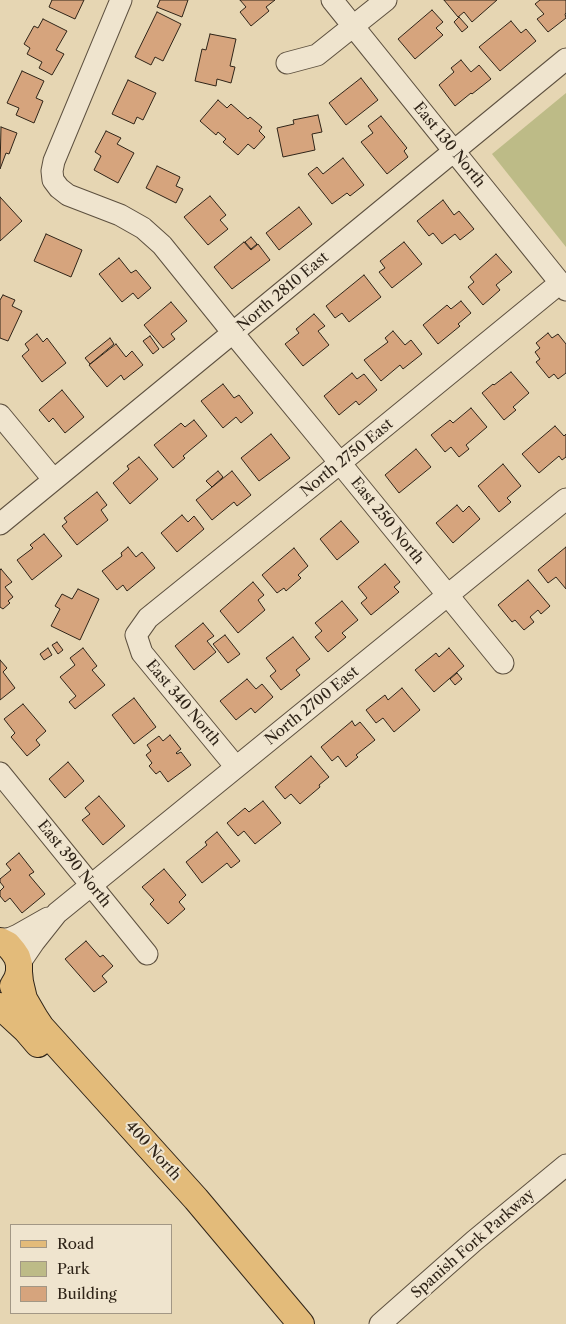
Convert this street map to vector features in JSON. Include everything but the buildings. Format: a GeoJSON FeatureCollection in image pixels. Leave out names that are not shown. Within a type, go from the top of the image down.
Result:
{"type":"FeatureCollection","features":[{"type":"Feature","properties":{"kind":"main road"},"geometry":{"type":"LineString","coordinates":[[0,941],[13,951],[17,957],[19,968],[14,985],[0,995]]}},
{"type":"Feature","properties":{"kind":"main road","name":"400 North"},"geometry":{"type":"LineString","coordinates":[[19,968],[24,999],[41,1027],[196,1198],[301,1324]]}},
{"type":"Feature","properties":{"kind":"main road","name":"400 North"},"geometry":{"type":"LineString","coordinates":[[0,1006],[26,1030],[165,1182],[285,1324]]}},
{"type":"Feature","properties":{"kind":"street","name":"East 250 North"},"geometry":{"type":"LineString","coordinates":[[121,0],[54,161],[53,180],[59,188],[68,194],[120,215],[143,228],[162,245],[502,663]]}},
{"type":"Feature","properties":{"kind":"street","name":"East 130 North"},"geometry":{"type":"LineString","coordinates":[[332,0],[563,287]]}},
{"type":"Feature","properties":{"kind":"street"},"geometry":{"type":"LineString","coordinates":[[287,64],[317,55],[386,0]]}},
{"type":"Feature","properties":{"kind":"street","name":"North 2810 East"},"geometry":{"type":"LineString","coordinates":[[0,524],[566,59]]}},
{"type":"Feature","properties":{"kind":"street","name":"North 2750 East"},"geometry":{"type":"LineString","coordinates":[[136,635],[148,618],[563,287]]}},
{"type":"Feature","properties":{"kind":"street"},"geometry":{"type":"LineString","coordinates":[[0,414],[53,479]]}},
{"type":"Feature","properties":{"kind":"street","name":"North 2700 East"},"geometry":{"type":"LineString","coordinates":[[19,968],[34,942],[57,913],[566,499]]}},
{"type":"Feature","properties":{"kind":"street","name":"East 340 North"},"geometry":{"type":"LineString","coordinates":[[136,635],[142,653],[236,767]]}},
{"type":"Feature","properties":{"kind":"street","name":"East 390 North"},"geometry":{"type":"LineString","coordinates":[[0,773],[148,954]]}},
{"type":"Feature","properties":{"kind":"street","name":"North 2700 East"},"geometry":{"type":"LineString","coordinates":[[0,941],[18,935],[57,913]]}},
{"type":"Feature","properties":{"kind":"street","name":"Spanish Fork Parkway"},"geometry":{"type":"LineString","coordinates":[[380,1324],[474,1241],[566,1166]]}},
{"type":"Feature","properties":{"kind":"green space"},"geometry":{"type":"Polygon","coordinates":[[[566,93],[566,247],[492,154],[566,93]]]}}]}
